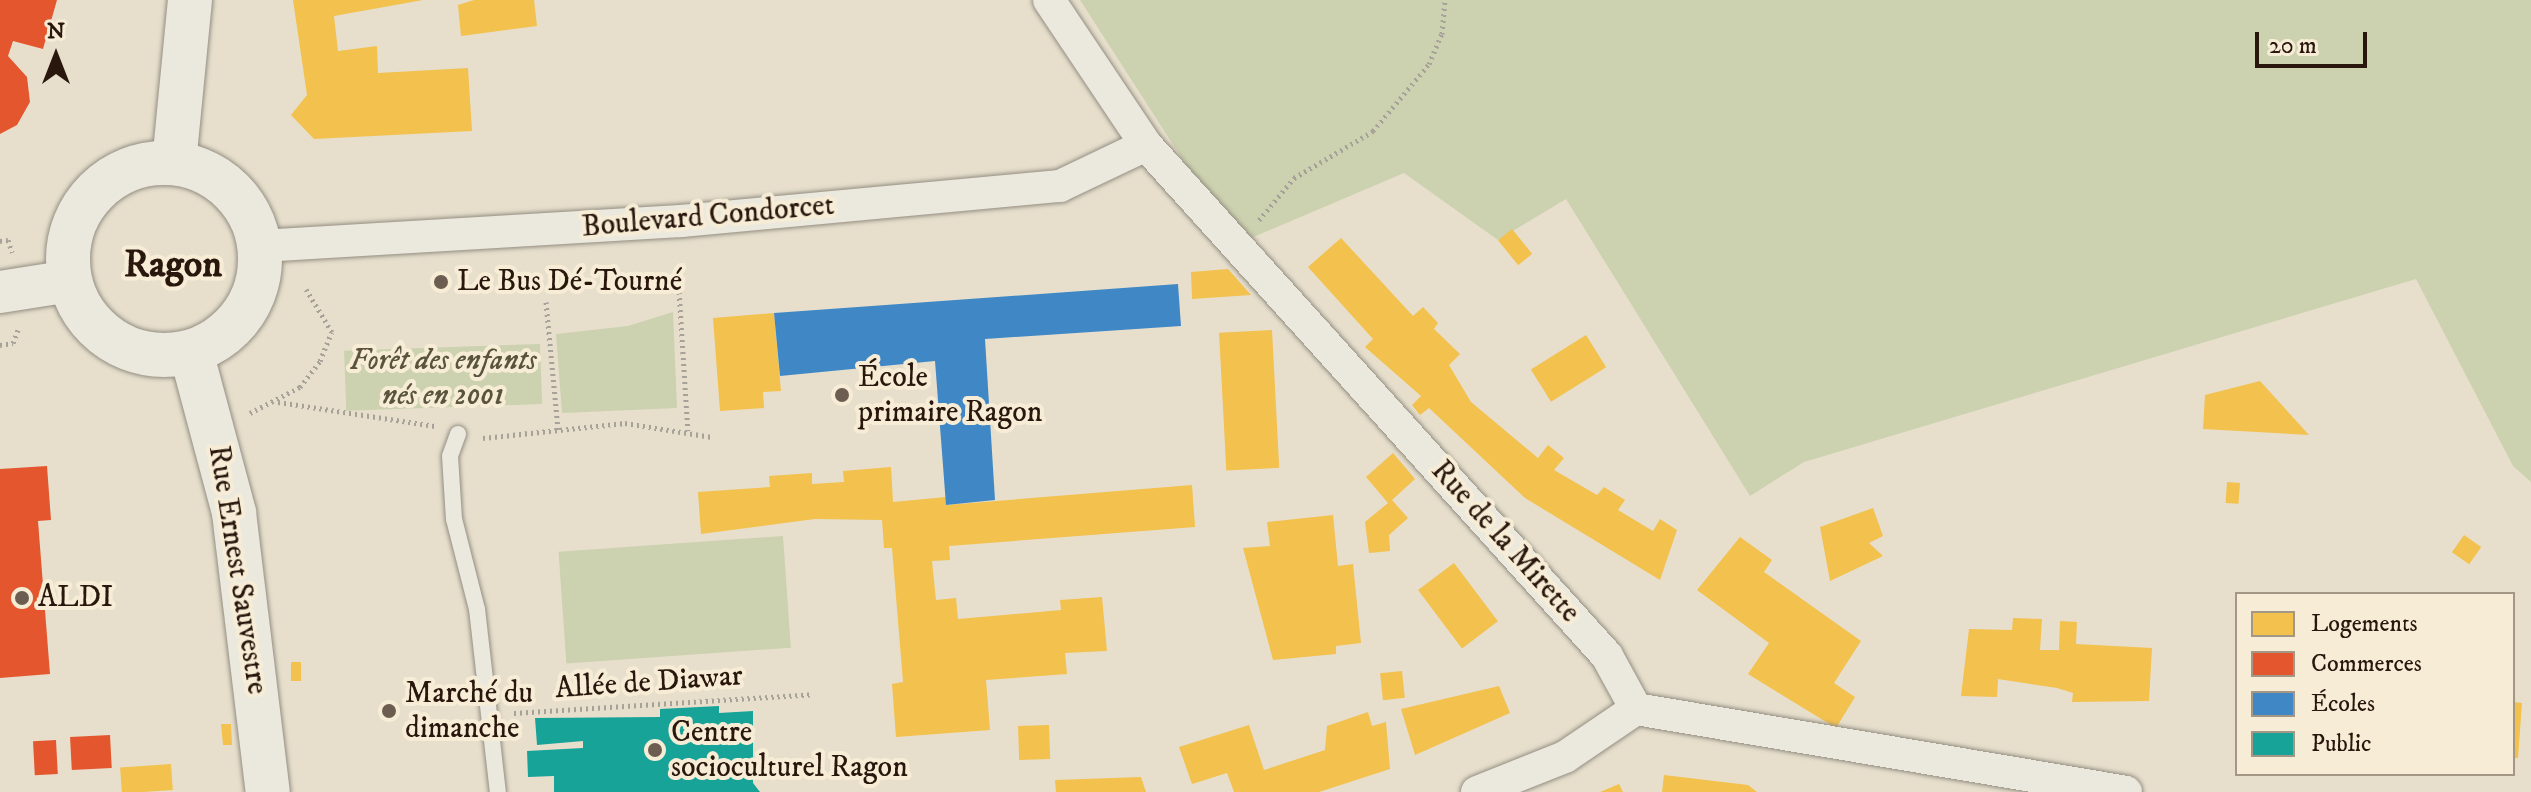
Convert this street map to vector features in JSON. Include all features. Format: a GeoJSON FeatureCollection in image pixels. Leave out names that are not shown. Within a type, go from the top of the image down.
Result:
{"type":"FeatureCollection","features":[{"type":"Feature","properties":{"kind":"main road"},"geometry":{"type":"LineString","coordinates":[[174,163],[190,0]]}},
{"type":"Feature","properties":{"kind":"main road"},"geometry":{"type":"LineString","coordinates":[[174,163],[200,168],[231,190],[260,246],[252,300],[216,340],[191,352],[165,356],[115,342],[87,316],[70,281],[67,255],[83,205],[123,171],[174,163]]}},
{"type":"Feature","properties":{"kind":"main road","name":"Rue Ernest Sauvestre"},"geometry":{"type":"LineString","coordinates":[[191,352],[232,417],[234,513],[268,792]]}},
{"type":"Feature","properties":{"kind":"street","name":"Rue de la Mirette"},"geometry":{"type":"LineString","coordinates":[[1049,0],[1146,145],[1607,656],[1636,709]]}},
{"type":"Feature","properties":{"kind":"street","name":"Boulevard Condorcet"},"geometry":{"type":"LineString","coordinates":[[260,246],[681,221],[1060,186],[1146,145]]}},
{"type":"Feature","properties":{"kind":"street"},"geometry":{"type":"LineString","coordinates":[[0,292],[70,281]]}},
{"type":"Feature","properties":{"kind":"street"},"geometry":{"type":"LineString","coordinates":[[1477,792],[1565,757],[1636,709],[2126,792]]}},
{"type":"Feature","properties":{"kind":"lane"},"geometry":{"type":"LineString","coordinates":[[458,434],[450,456],[454,519],[477,609],[498,792]]}},
{"type":"Feature","properties":{"kind":"path"},"geometry":{"type":"LineString","coordinates":[[1237,244],[1294,178],[1373,131],[1429,64],[1445,0]]}},
{"type":"Feature","properties":{"kind":"path"},"geometry":{"type":"LineString","coordinates":[[678,274],[688,431]]}},
{"type":"Feature","properties":{"kind":"path"},"geometry":{"type":"LineString","coordinates":[[232,417],[278,402],[320,361],[332,332],[306,289]]}},
{"type":"Feature","properties":{"kind":"path"},"geometry":{"type":"LineString","coordinates":[[546,302],[558,429]]}},
{"type":"Feature","properties":{"kind":"path"},"geometry":{"type":"LineString","coordinates":[[278,402],[478,439],[625,423],[712,437]]}},
{"type":"Feature","properties":{"kind":"path","name":"Allée de Diawar"},"geometry":{"type":"LineString","coordinates":[[489,715],[812,694]]}},
{"type":"Feature","properties":{"kind":"green space"},"geometry":{"type":"Polygon","coordinates":[[[1080,0],[2531,0],[2531,482],[2513,466],[2416,279],[1804,462],[1750,496],[1566,199],[1498,240],[1404,173],[1237,244],[1080,0]]]}},
{"type":"Feature","properties":{"kind":"green space"},"geometry":{"type":"Polygon","coordinates":[[[673,312],[677,408],[562,413],[556,334],[628,326],[673,312]]]}},
{"type":"Feature","properties":{"kind":"green space","name":"Forêt des enfants nés en 2001"},"geometry":{"type":"Polygon","coordinates":[[[540,344],[542,404],[346,411],[344,351],[540,344]]]}},
{"type":"Feature","properties":{"kind":"green space"},"geometry":{"type":"Polygon","coordinates":[[[783,536],[791,648],[566,663],[559,552],[783,536]]]}},
{"type":"Feature","properties":{"kind":"building: Logements"},"geometry":{"type":"Polygon","coordinates":[[[293,0],[423,0],[334,16],[338,51],[377,46],[378,73],[468,68],[472,131],[314,139],[291,115],[307,95],[293,0]]]}},
{"type":"Feature","properties":{"kind":"building: Logements"},"geometry":{"type":"Polygon","coordinates":[[[474,0],[534,0],[537,26],[461,36],[458,5],[474,0]]]}},
{"type":"Feature","properties":{"kind":"building: Logements"},"geometry":{"type":"Polygon","coordinates":[[[1512,229],[1532,254],[1518,265],[1498,240],[1512,229]]]}},
{"type":"Feature","properties":{"kind":"building: Logements"},"geometry":{"type":"Polygon","coordinates":[[[1341,238],[1413,316],[1423,307],[1438,323],[1434,329],[1460,354],[1449,365],[1471,402],[1538,458],[1548,445],[1564,458],[1554,470],[1597,495],[1604,487],[1625,500],[1618,510],[1653,531],[1660,519],[1677,530],[1660,580],[1525,498],[1429,408],[1420,415],[1412,405],[1421,396],[1365,347],[1373,339],[1308,267],[1341,238]]]}},
{"type":"Feature","properties":{"kind":"building: Logements"},"geometry":{"type":"Polygon","coordinates":[[[1228,269],[1251,295],[1192,299],[1191,272],[1228,269]]]}},
{"type":"Feature","properties":{"kind":"building: Logements"},"geometry":{"type":"Polygon","coordinates":[[[774,313],[781,391],[763,392],[764,408],[720,411],[713,318],[774,313]]]}},
{"type":"Feature","properties":{"kind":"building: Logements"},"geometry":{"type":"Polygon","coordinates":[[[1272,330],[1279,468],[1226,471],[1219,333],[1272,330]]]}},
{"type":"Feature","properties":{"kind":"building: Logements"},"geometry":{"type":"Polygon","coordinates":[[[1586,335],[1606,367],[1551,402],[1531,369],[1586,335]]]}},
{"type":"Feature","properties":{"kind":"building: Logements"},"geometry":{"type":"Polygon","coordinates":[[[2260,381],[2309,435],[2203,429],[2205,395],[2260,381]]]}},
{"type":"Feature","properties":{"kind":"building: Logements"},"geometry":{"type":"Polygon","coordinates":[[[1393,453],[1415,479],[1392,500],[1408,518],[1389,535],[1390,551],[1369,553],[1365,522],[1388,503],[1366,477],[1393,453]]]}},
{"type":"Feature","properties":{"kind":"building: Logements"},"geometry":{"type":"Polygon","coordinates":[[[891,467],[893,502],[946,497],[946,505],[1192,485],[1195,527],[949,546],[950,560],[932,561],[936,600],[956,598],[958,619],[1061,610],[1060,600],[1102,597],[1107,651],[1065,653],[1067,674],[986,680],[990,730],[896,737],[892,684],[903,682],[892,548],[884,548],[882,520],[815,519],[701,534],[698,492],[770,487],[769,476],[812,473],[812,484],[844,482],[843,471],[891,467]]]}},
{"type":"Feature","properties":{"kind":"building: Logements"},"geometry":{"type":"Polygon","coordinates":[[[2227,482],[2240,483],[2239,504],[2226,503],[2227,482]]]}},
{"type":"Feature","properties":{"kind":"building: Logements"},"geometry":{"type":"Polygon","coordinates":[[[1873,508],[1883,536],[1869,543],[1883,556],[1830,581],[1820,527],[1873,508]]]}},
{"type":"Feature","properties":{"kind":"building: Logements"},"geometry":{"type":"Polygon","coordinates":[[[1333,515],[1338,566],[1353,564],[1361,643],[1336,646],[1336,654],[1273,660],[1243,548],[1270,546],[1267,522],[1333,515]]]}},
{"type":"Feature","properties":{"kind":"building: Logements"},"geometry":{"type":"Polygon","coordinates":[[[2464,535],[2481,547],[2469,564],[2452,552],[2464,535]]]}},
{"type":"Feature","properties":{"kind":"building: Logements"},"geometry":{"type":"Polygon","coordinates":[[[1740,537],[1772,560],[1764,572],[1861,641],[1834,683],[1855,697],[1836,728],[1748,674],[1769,643],[1697,590],[1740,537]]]}},
{"type":"Feature","properties":{"kind":"building: Logements"},"geometry":{"type":"Polygon","coordinates":[[[1454,563],[1498,621],[1462,648],[1418,590],[1454,563]]]}},
{"type":"Feature","properties":{"kind":"building: Logements"},"geometry":{"type":"Polygon","coordinates":[[[2013,618],[2042,619],[2040,650],[2059,650],[2060,621],[2077,622],[2076,644],[2152,648],[2149,701],[2072,702],[2073,693],[2057,688],[1998,679],[1997,697],[1961,696],[1969,629],[2012,630],[2013,618]]]}},
{"type":"Feature","properties":{"kind":"building: Logements"},"geometry":{"type":"Polygon","coordinates":[[[291,662],[301,662],[301,681],[291,681],[291,662]]]}},
{"type":"Feature","properties":{"kind":"building: Logements"},"geometry":{"type":"Polygon","coordinates":[[[1402,671],[1405,698],[1383,700],[1380,673],[1402,671]]]}},
{"type":"Feature","properties":{"kind":"building: Logements"},"geometry":{"type":"Polygon","coordinates":[[[1499,686],[1510,713],[1415,755],[1401,709],[1499,686]]]}},
{"type":"Feature","properties":{"kind":"building: Logements"},"geometry":{"type":"Polygon","coordinates":[[[2515,702],[2522,703],[2518,758],[2515,758],[2515,702]]]}},
{"type":"Feature","properties":{"kind":"building: Logements"},"geometry":{"type":"Polygon","coordinates":[[[1368,712],[1372,726],[1386,722],[1390,769],[1319,792],[1234,792],[1227,773],[1192,784],[1179,747],[1249,725],[1264,770],[1325,750],[1327,726],[1368,712]]]}},
{"type":"Feature","properties":{"kind":"building: Logements"},"geometry":{"type":"Polygon","coordinates":[[[221,724],[231,724],[232,745],[223,745],[221,724]]]}},
{"type":"Feature","properties":{"kind":"building: Logements"},"geometry":{"type":"Polygon","coordinates":[[[1049,725],[1050,759],[1019,760],[1018,726],[1049,725]]]}},
{"type":"Feature","properties":{"kind":"building: Logements"},"geometry":{"type":"Polygon","coordinates":[[[171,764],[173,790],[122,792],[120,768],[171,764]]]}},
{"type":"Feature","properties":{"kind":"building: Logements"},"geometry":{"type":"Polygon","coordinates":[[[1664,775],[1748,785],[1757,792],[1662,792],[1664,775]]]}},
{"type":"Feature","properties":{"kind":"building: Logements"},"geometry":{"type":"Polygon","coordinates":[[[1141,777],[1146,792],[1056,792],[1055,780],[1141,777]]]}},
{"type":"Feature","properties":{"kind":"building: Logements"},"geometry":{"type":"Polygon","coordinates":[[[1619,784],[1623,792],[1600,792],[1619,784]]]}},
{"type":"Feature","properties":{"kind":"building: Commerces"},"geometry":{"type":"Polygon","coordinates":[[[0,0],[57,0],[43,49],[13,41],[8,56],[27,77],[30,102],[17,125],[0,134],[0,0]]]}},
{"type":"Feature","properties":{"kind":"building: Commerces","name":"ALDI"},"geometry":{"type":"Polygon","coordinates":[[[47,466],[51,520],[38,521],[50,674],[0,678],[0,469],[47,466]]]}},
{"type":"Feature","properties":{"kind":"building: Commerces"},"geometry":{"type":"Polygon","coordinates":[[[110,735],[112,768],[72,770],[70,737],[110,735]]]}},
{"type":"Feature","properties":{"kind":"building: Commerces"},"geometry":{"type":"Polygon","coordinates":[[[56,740],[58,774],[35,775],[33,741],[56,740]]]}},
{"type":"Feature","properties":{"kind":"building: Écoles"},"geometry":{"type":"Polygon","coordinates":[[[1178,284],[1181,326],[985,339],[995,500],[946,505],[935,361],[780,376],[774,313],[1178,284]]]}},
{"type":"Feature","properties":{"kind":"building: Public","name":"Centre socioculturel Ragon"},"geometry":{"type":"Polygon","coordinates":[[[719,706],[719,713],[753,711],[753,783],[760,792],[554,792],[554,776],[528,777],[527,751],[583,748],[583,741],[537,745],[535,718],[660,717],[660,709],[719,706]]]}},
{"type":"Feature","properties":{"kind":"place","name":"Le Bus Dé-Tourné"},"geometry":{"type":"Point","coordinates":[441,282]}},
{"type":"Feature","properties":{"kind":"place","name":"École primaire Ragon"},"geometry":{"type":"Point","coordinates":[842,395]}},
{"type":"Feature","properties":{"kind":"place","name":"ALDI"},"geometry":{"type":"Point","coordinates":[22,598]}},
{"type":"Feature","properties":{"kind":"place","name":"Marché du dimanche"},"geometry":{"type":"Point","coordinates":[389,711]}},
{"type":"Feature","properties":{"kind":"place","name":"Centre socioculturel Ragon"},"geometry":{"type":"Point","coordinates":[655,750]}},
{"type":"Feature","properties":{"kind":"district","name":"Ragon"},"geometry":{"type":"Point","coordinates":[173,266]}}]}
